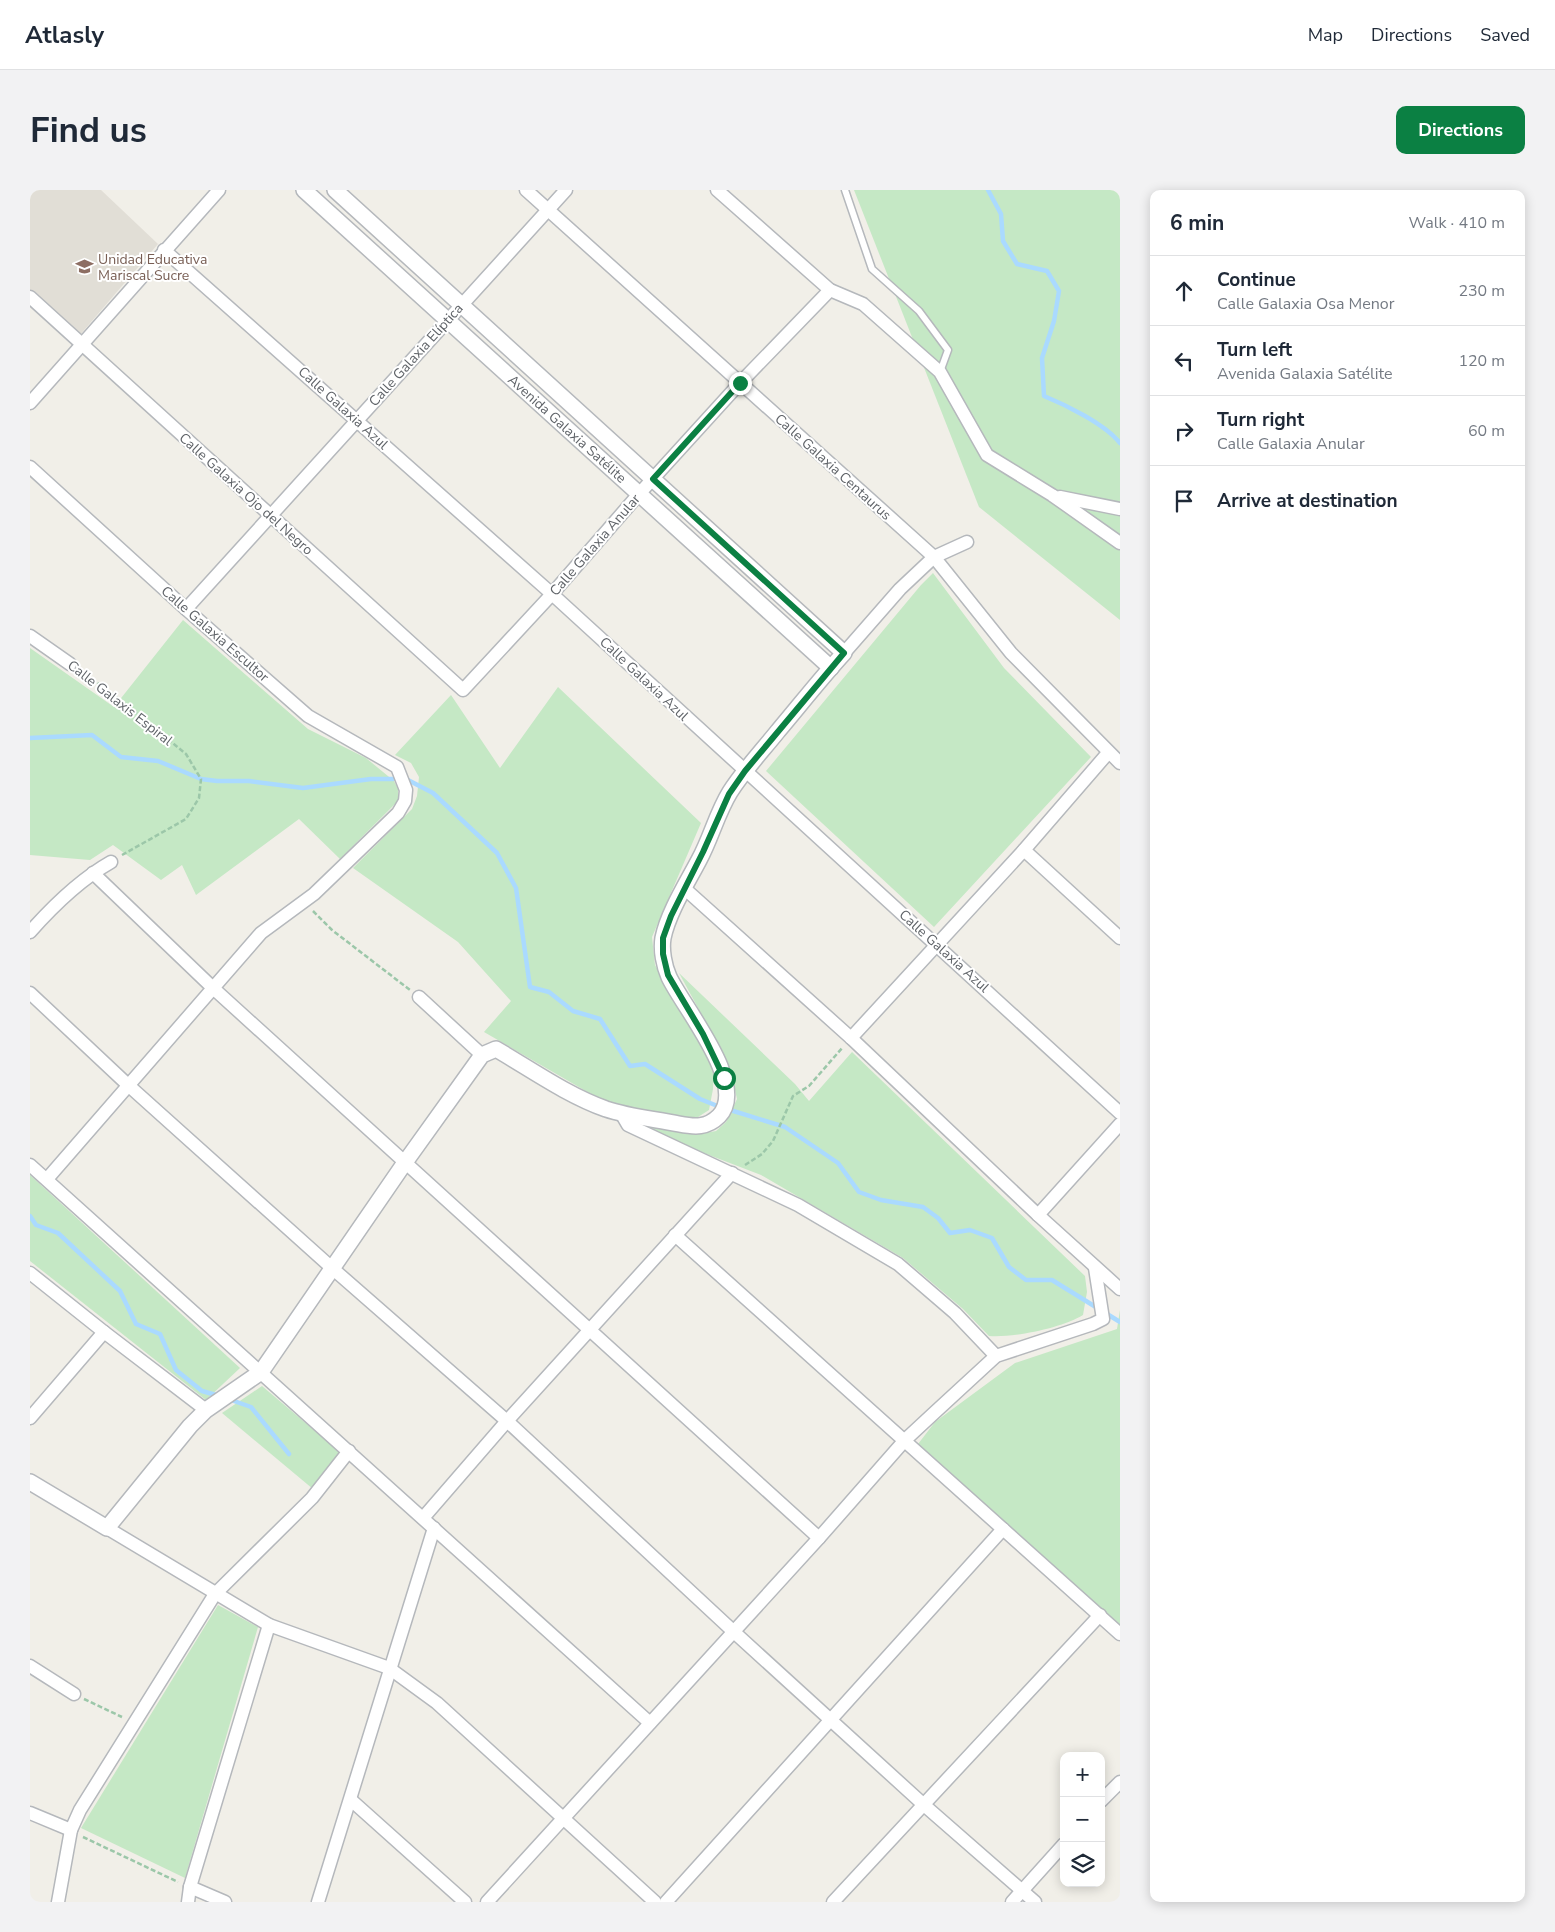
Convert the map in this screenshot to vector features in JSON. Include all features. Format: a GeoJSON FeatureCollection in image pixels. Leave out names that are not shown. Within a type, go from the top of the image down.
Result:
{"type":"FeatureCollection","features":[{"type":"Feature","properties":{"kind":"street"},"geometry":{"type":"LineString","coordinates":[[30,404],[164,250],[219,190]]}},
{"type":"Feature","properties":{"kind":"street","name":"Avenida Galaxia Satélite"},"geometry":{"type":"LineString","coordinates":[[304,190],[830,668]]}},
{"type":"Feature","properties":{"kind":"street","name":"Avenida Galaxia Satélite"},"geometry":{"type":"LineString","coordinates":[[335,190],[844,653]]}},
{"type":"Feature","properties":{"kind":"street","name":"Calle Galaxia Centaurus"},"geometry":{"type":"LineString","coordinates":[[526,190],[934,557],[1011,653],[1120,764]]}},
{"type":"Feature","properties":{"kind":"street","name":"Calle Galaxia Elíptica"},"geometry":{"type":"LineString","coordinates":[[186,609],[566,190]]}},
{"type":"Feature","properties":{"kind":"street"},"geometry":{"type":"LineString","coordinates":[[717,190],[830,290],[863,304],[940,372],[987,455],[1052,495],[1120,543]]}},
{"type":"Feature","properties":{"kind":"street","name":"Calle Galaxia Azul"},"geometry":{"type":"LineString","coordinates":[[164,250],[552,594],[1120,1113]]}},
{"type":"Feature","properties":{"kind":"street","name":"Calle Galaxia Anular"},"geometry":{"type":"LineString","coordinates":[[463,690],[552,594],[639,494],[740,383],[830,290]]}},
{"type":"Feature","properties":{"kind":"street","name":"Calle Galaxia Ojo del Negro"},"geometry":{"type":"LineString","coordinates":[[30,297],[463,690]]}},
{"type":"Feature","properties":{"kind":"street","name":"Calle Galaxia Escultor"},"geometry":{"type":"LineString","coordinates":[[30,467],[186,609],[308,716],[397,767],[406,790],[405,801],[398,813],[304,902]]}},
{"type":"Feature","properties":{"kind":"street"},"geometry":{"type":"LineString","coordinates":[[1052,495],[1120,509]]}},
{"type":"Feature","properties":{"kind":"street"},"geometry":{"type":"LineString","coordinates":[[107,1528],[190,1426],[206,1410],[261,1372],[406,1161],[482,1055],[496,1049],[577,1096],[621,1113],[701,1127],[711,1123],[721,1115],[726,1101],[727,1087],[717,1059],[668,975],[663,954],[663,938],[684,888],[703,852],[729,794],[745,771],[830,668],[900,588],[934,557],[968,542]]}},
{"type":"Feature","properties":{"kind":"street","name":"Calle Galaxis Espiral"},"geometry":{"type":"LineString","coordinates":[[30,636],[70,664]]}},
{"type":"Feature","properties":{"kind":"street"},"geometry":{"type":"LineString","coordinates":[[851,1038],[1024,850],[1108,752]]}},
{"type":"Feature","properties":{"kind":"street"},"geometry":{"type":"LineString","coordinates":[[1024,850],[1120,938]]}},
{"type":"Feature","properties":{"kind":"street"},"geometry":{"type":"LineString","coordinates":[[30,932],[40,920],[93,872],[111,862]]}},
{"type":"Feature","properties":{"kind":"street"},"geometry":{"type":"LineString","coordinates":[[93,872],[213,988],[406,1161],[819,1538]]}},
{"type":"Feature","properties":{"kind":"street"},"geometry":{"type":"LineString","coordinates":[[684,888],[851,1038],[1038,1215],[1120,1289]]}},
{"type":"Feature","properties":{"kind":"street"},"geometry":{"type":"LineString","coordinates":[[47,1179],[261,933],[304,902]]}},
{"type":"Feature","properties":{"kind":"street"},"geometry":{"type":"LineString","coordinates":[[30,993],[128,1085],[332,1268],[507,1420],[734,1632],[924,1805],[1035,1902]]}},
{"type":"Feature","properties":{"kind":"street"},"geometry":{"type":"LineString","coordinates":[[418,997],[482,1055]]}},
{"type":"Feature","properties":{"kind":"street"},"geometry":{"type":"LineString","coordinates":[[621,1113],[628,1125],[798,1205],[898,1264],[955,1313],[996,1356]]}},
{"type":"Feature","properties":{"kind":"street"},"geometry":{"type":"LineString","coordinates":[[1038,1215],[1120,1124]]}},
{"type":"Feature","properties":{"kind":"street"},"geometry":{"type":"LineString","coordinates":[[30,1165],[650,1723]]}},
{"type":"Feature","properties":{"kind":"street"},"geometry":{"type":"LineString","coordinates":[[423,1518],[507,1420],[732,1173]]}},
{"type":"Feature","properties":{"kind":"street"},"geometry":{"type":"LineString","coordinates":[[675,1235],[1120,1634]]}},
{"type":"Feature","properties":{"kind":"street"},"geometry":{"type":"LineString","coordinates":[[487,1902],[734,1632],[905,1440],[996,1356],[1093,1324],[1102,1319],[1095,1268]]}},
{"type":"Feature","properties":{"kind":"street"},"geometry":{"type":"LineString","coordinates":[[30,1273],[206,1410]]}},
{"type":"Feature","properties":{"kind":"street"},"geometry":{"type":"LineString","coordinates":[[30,1418],[104,1332]]}},
{"type":"Feature","properties":{"kind":"street"},"geometry":{"type":"LineString","coordinates":[[58,1902],[71,1830],[99,1778],[215,1594],[312,1498],[349,1451]]}},
{"type":"Feature","properties":{"kind":"street"},"geometry":{"type":"LineString","coordinates":[[30,1482],[268,1625],[389,1668],[437,1703],[655,1902]]}},
{"type":"Feature","properties":{"kind":"street"},"geometry":{"type":"LineString","coordinates":[[318,1902],[351,1800],[389,1668],[434,1528]]}},
{"type":"Feature","properties":{"kind":"street"},"geometry":{"type":"LineString","coordinates":[[666,1902],[1003,1529]]}},
{"type":"Feature","properties":{"kind":"street"},"geometry":{"type":"LineString","coordinates":[[833,1902],[1100,1615]]}},
{"type":"Feature","properties":{"kind":"street"},"geometry":{"type":"LineString","coordinates":[[188,1902],[190,1887],[268,1625]]}},
{"type":"Feature","properties":{"kind":"street"},"geometry":{"type":"LineString","coordinates":[[30,1666],[74,1694]]}},
{"type":"Feature","properties":{"kind":"street"},"geometry":{"type":"LineString","coordinates":[[1105,1797],[1120,1782]]}},
{"type":"Feature","properties":{"kind":"street"},"geometry":{"type":"LineString","coordinates":[[351,1800],[465,1902]]}},
{"type":"Feature","properties":{"kind":"street"},"geometry":{"type":"LineString","coordinates":[[30,1813],[71,1830]]}},
{"type":"Feature","properties":{"kind":"street"},"geometry":{"type":"LineString","coordinates":[[1012,1902],[1060,1848]]}},
{"type":"Feature","properties":{"kind":"street"},"geometry":{"type":"LineString","coordinates":[[190,1887],[225,1902]]}},
{"type":"Feature","properties":{"kind":"lane"},"geometry":{"type":"LineString","coordinates":[[845,190],[872,268],[919,311],[948,350],[940,372]]}},
{"type":"Feature","properties":{"kind":"path","name":"Calle Galaxis Espiral"},"geometry":{"type":"LineString","coordinates":[[70,664],[109,691],[186,754],[201,779],[200,798],[186,819],[111,862]]}},
{"type":"Feature","properties":{"kind":"path"},"geometry":{"type":"LineString","coordinates":[[304,902],[332,930],[418,997]]}},
{"type":"Feature","properties":{"kind":"path"},"geometry":{"type":"LineString","coordinates":[[732,1173],[762,1154],[773,1141],[793,1096],[809,1086],[851,1038]]}},
{"type":"Feature","properties":{"kind":"path"},"geometry":{"type":"LineString","coordinates":[[74,1694],[134,1722]]}},
{"type":"Feature","properties":{"kind":"path"},"geometry":{"type":"LineString","coordinates":[[71,1830],[190,1887]]}},
{"type":"Feature","properties":{"kind":"shaded area","name":"Unidad Educativa Mariscal Sucre"},"geometry":{"type":"Polygon","coordinates":[[[30,190],[101,190],[158,244],[79,336],[30,290],[30,190]]]}},
{"type":"Feature","properties":{"kind":"green space"},"geometry":{"type":"Polygon","coordinates":[[[854,190],[1120,190],[1120,620],[979,507],[854,190]]]}},
{"type":"Feature","properties":{"kind":"green space"},"geometry":{"type":"Polygon","coordinates":[[[933,573],[1004,668],[1091,757],[934,927],[766,771],[933,573]]]}},
{"type":"Feature","properties":{"kind":"green space"},"geometry":{"type":"Polygon","coordinates":[[[183,620],[308,729],[366,758],[394,781],[398,789],[398,801],[340,859],[299,819],[196,895],[182,865],[161,880],[113,845],[90,860],[30,855],[30,648],[114,707],[183,620]]]}},
{"type":"Feature","properties":{"kind":"green space"},"geometry":{"type":"Polygon","coordinates":[[[558,687],[701,823],[652,937],[655,965],[714,1070],[709,1110],[698,1117],[682,1118],[603,1101],[484,1032],[511,1001],[458,942],[353,868],[412,809],[417,796],[419,777],[411,763],[395,755],[451,695],[500,768],[558,687]]]}},
{"type":"Feature","properties":{"kind":"green space"},"geometry":{"type":"Polygon","coordinates":[[[679,973],[795,1084],[809,1101],[852,1052],[1085,1276],[1087,1292],[1083,1315],[1063,1324],[1037,1331],[989,1336],[963,1309],[903,1258],[761,1175],[696,1150],[641,1124],[700,1134],[716,1131],[726,1122],[737,1099],[733,1081],[716,1041],[679,973]]]}},
{"type":"Feature","properties":{"kind":"green space"},"geometry":{"type":"Polygon","coordinates":[[[30,1175],[240,1368],[206,1400],[30,1261],[30,1175]]]}},
{"type":"Feature","properties":{"kind":"green space"},"geometry":{"type":"Polygon","coordinates":[[[1120,1310],[1120,1625],[918,1444],[935,1422],[1015,1363],[1117,1329],[1120,1310]]]}},
{"type":"Feature","properties":{"kind":"green space"},"geometry":{"type":"Polygon","coordinates":[[[262,1386],[341,1453],[313,1489],[222,1413],[262,1386]]]}},
{"type":"Feature","properties":{"kind":"green space"},"geometry":{"type":"Polygon","coordinates":[[[218,1605],[258,1627],[185,1878],[81,1828],[218,1605]]]}},
{"type":"Feature","properties":{"kind":"waterway"},"geometry":{"type":"LineString","coordinates":[[988,190],[1001,214],[1003,241],[1017,264],[1047,271],[1059,291],[1054,321],[1042,358],[1044,396],[1095,422],[1120,443]]}},
{"type":"Feature","properties":{"kind":"waterway"},"geometry":{"type":"LineString","coordinates":[[30,738],[92,735],[121,757],[158,761],[201,779],[217,781],[249,781],[303,788],[371,779],[393,779]]}},
{"type":"Feature","properties":{"kind":"waterway"},"geometry":{"type":"LineString","coordinates":[[406,779],[433,793],[497,853],[516,888],[530,987],[549,992],[573,1011],[600,1019],[630,1066],[645,1064],[700,1099],[720,1107]]}},
{"type":"Feature","properties":{"kind":"waterway"},"geometry":{"type":"LineString","coordinates":[[727,1109],[785,1127],[838,1163],[859,1192],[881,1200],[923,1207],[938,1218],[950,1233],[970,1230],[992,1238],[1009,1267],[1026,1280],[1052,1280],[1120,1322]]}},
{"type":"Feature","properties":{"kind":"waterway"},"geometry":{"type":"LineString","coordinates":[[30,1216],[36,1225],[58,1233],[120,1291],[136,1324],[160,1334],[176,1370],[202,1391],[216,1395]]}},
{"type":"Feature","properties":{"kind":"waterway"},"geometry":{"type":"LineString","coordinates":[[234,1401],[251,1407],[289,1454]]}},
{"type":"Feature","properties":{"kind":"place","name":"Unidad Educativa Mariscal Sucre"},"geometry":{"type":"Point","coordinates":[84,267]}},
{"type":"Feature","properties":{"kind":"route"},"geometry":{"type":"LineString","coordinates":[[724,1078],[717,1059],[668,975],[663,954],[663,938],[671,916],[729,794],[745,771],[844,653],[653,479],[740,383]]}}]}
